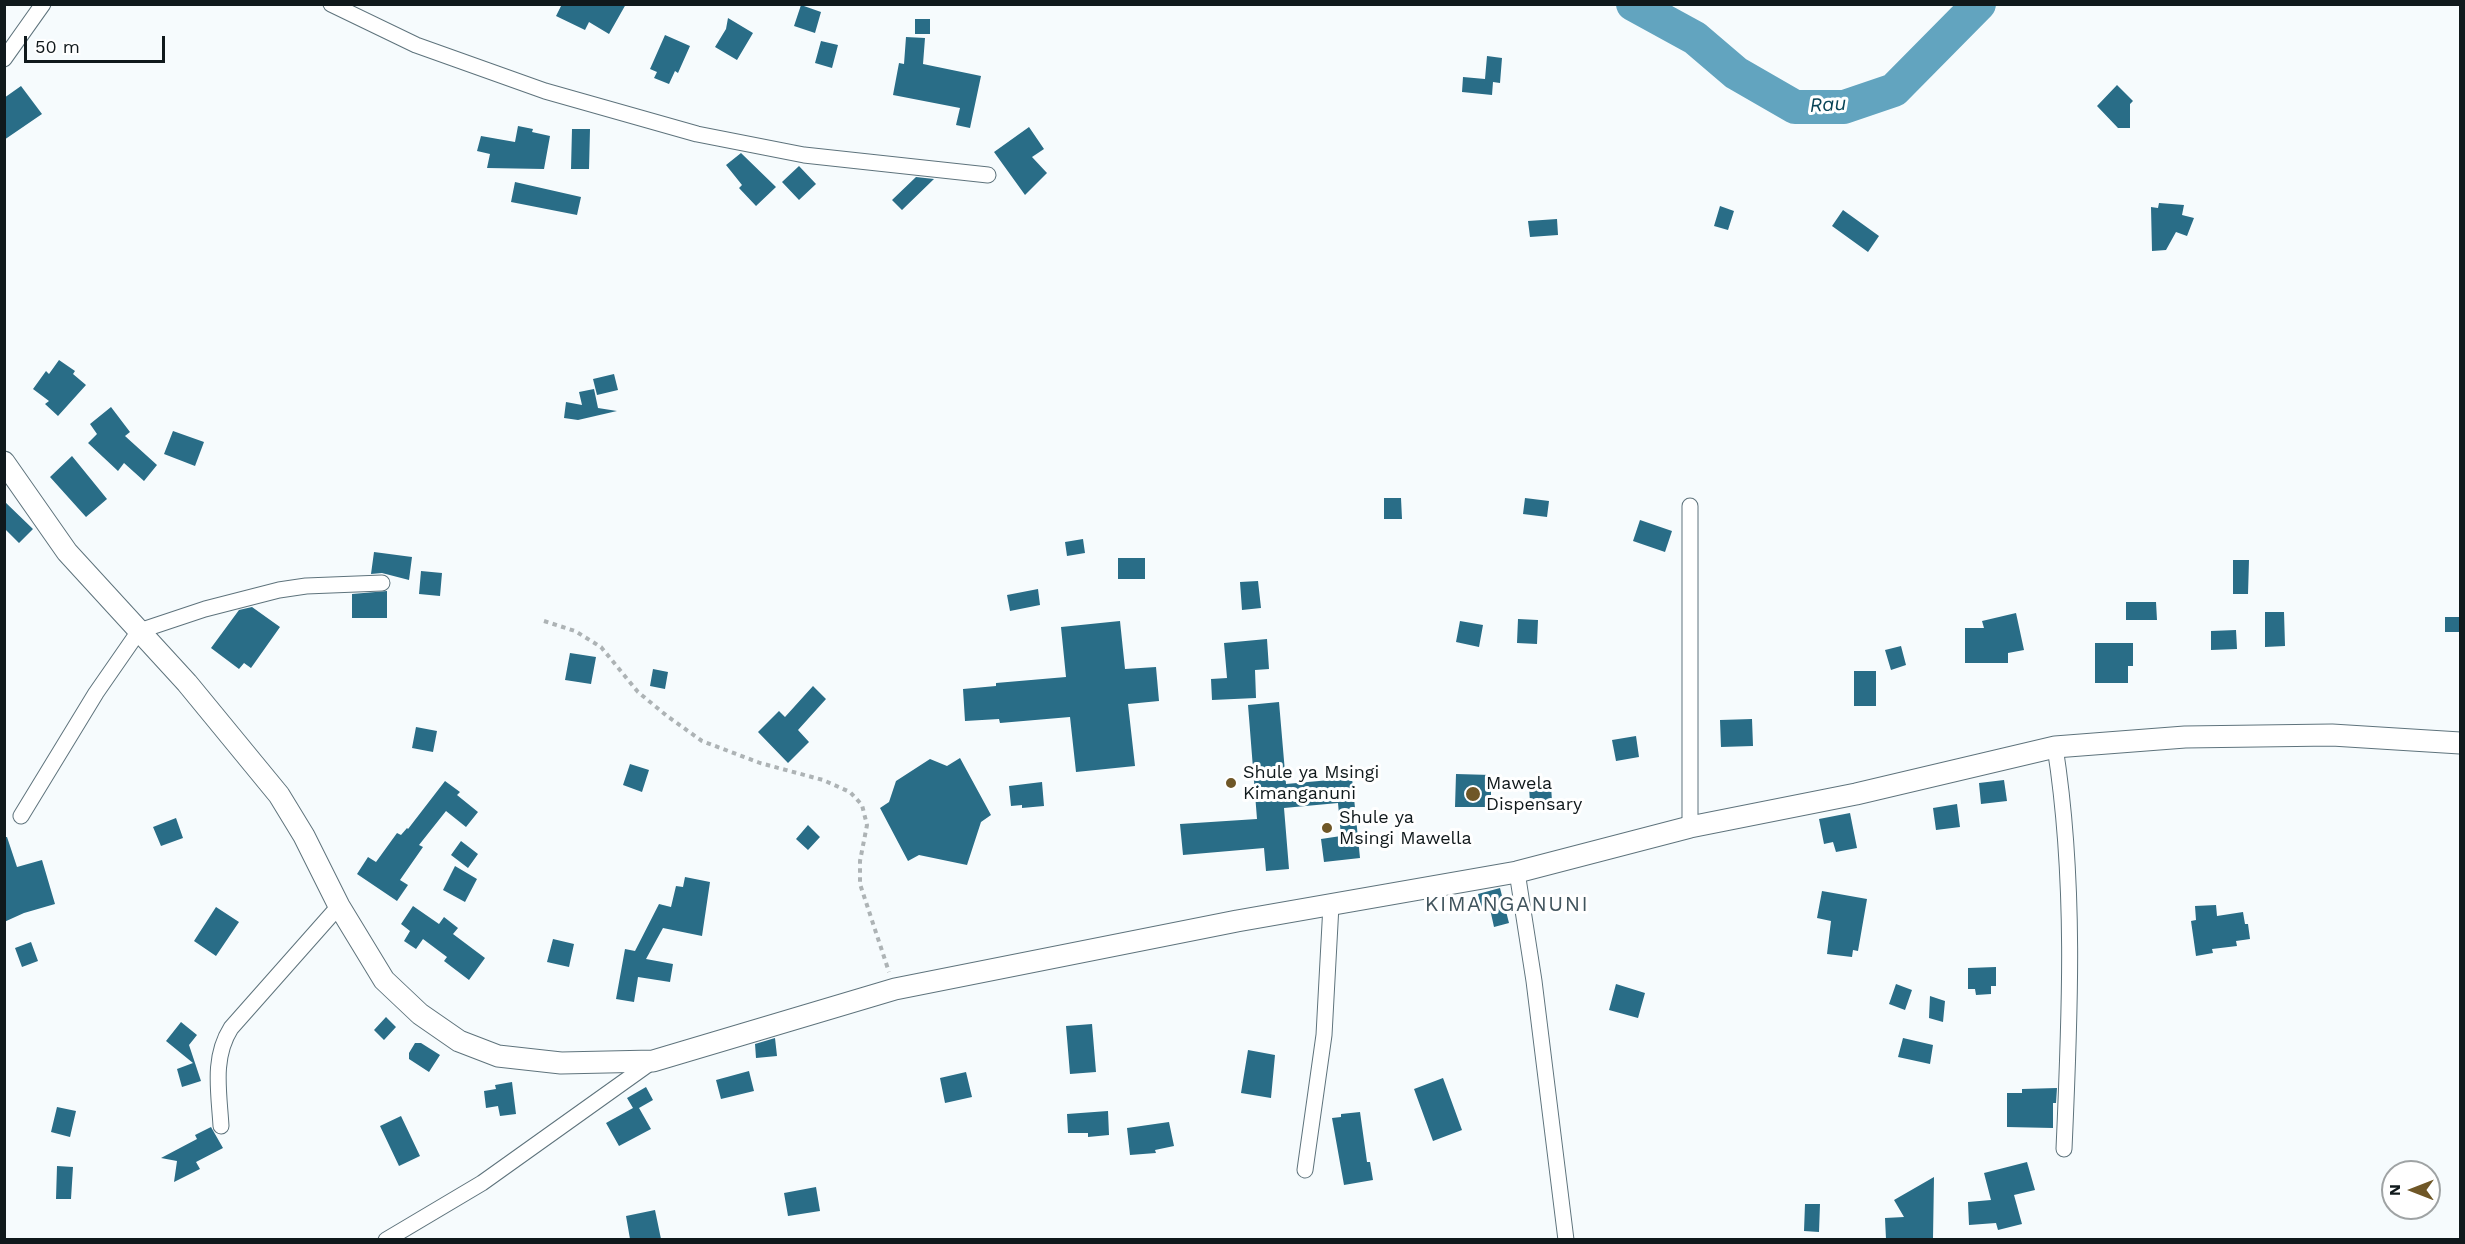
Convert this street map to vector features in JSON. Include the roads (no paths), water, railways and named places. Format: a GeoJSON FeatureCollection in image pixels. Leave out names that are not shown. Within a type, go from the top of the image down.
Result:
{"type":"FeatureCollection","features":[{"type":"Feature","properties":{"kind":"street"},"geometry":{"type":"LineString","coordinates":[[4,59],[44,4]]}},
{"type":"Feature","properties":{"kind":"street"},"geometry":{"type":"LineString","coordinates":[[331,4],[416,45],[534,87],[697,134],[804,155],[988,175]]}},
{"type":"Feature","properties":{"kind":"street"},"geometry":{"type":"LineString","coordinates":[[4,462],[67,552],[208,708],[279,795],[304,836],[339,906],[384,980],[420,1014],[459,1041],[498,1056],[561,1063],[654,1061],[895,989],[1237,921],[1517,872],[1690,827],[1856,794],[2055,747],[2185,737],[2332,735],[2460,743]]}},
{"type":"Feature","properties":{"kind":"street"},"geometry":{"type":"LineString","coordinates":[[1690,506],[1690,827]]}},
{"type":"Feature","properties":{"kind":"street"},"geometry":{"type":"LineString","coordinates":[[21,816],[96,693],[138,631],[206,609],[279,590],[306,586],[382,583]]}},
{"type":"Feature","properties":{"kind":"street"},"geometry":{"type":"LineString","coordinates":[[2055,747],[2063,800],[2070,910],[2069,1031],[2064,1149]]}},
{"type":"Feature","properties":{"kind":"street"},"geometry":{"type":"LineString","coordinates":[[1517,872],[1534,981],[1566,1239]]}},
{"type":"Feature","properties":{"kind":"street"},"geometry":{"type":"LineString","coordinates":[[1305,1170],[1324,1035],[1331,905]]}},
{"type":"Feature","properties":{"kind":"street"},"geometry":{"type":"LineString","coordinates":[[221,1126],[219,1057],[223,1041],[231,1028],[339,906]]}},
{"type":"Feature","properties":{"kind":"street"},"geometry":{"type":"LineString","coordinates":[[386,1239],[482,1183],[654,1061]]}},
{"type":"Feature","properties":{"kind":"waterway","name":"Rau"},"geometry":{"type":"LineString","coordinates":[[1633,4],[1695,38],[1736,73],[1795,107],[1844,107],[1894,90],[1979,4]]}},
{"type":"Feature","properties":{"kind":"place","name":"Shule ya Msingi Kimanganuni"},"geometry":{"type":"Point","coordinates":[1231,783]}},
{"type":"Feature","properties":{"kind":"place","name":"Mawela Dispensary"},"geometry":{"type":"Point","coordinates":[1473,794]}},
{"type":"Feature","properties":{"kind":"place","name":"Shule ya Msingi Mawella"},"geometry":{"type":"Point","coordinates":[1327,828]}},
{"type":"Feature","properties":{"kind":"district","name":"KIMANGANUNI"},"geometry":{"type":"Point","coordinates":[1507,905]}}]}
